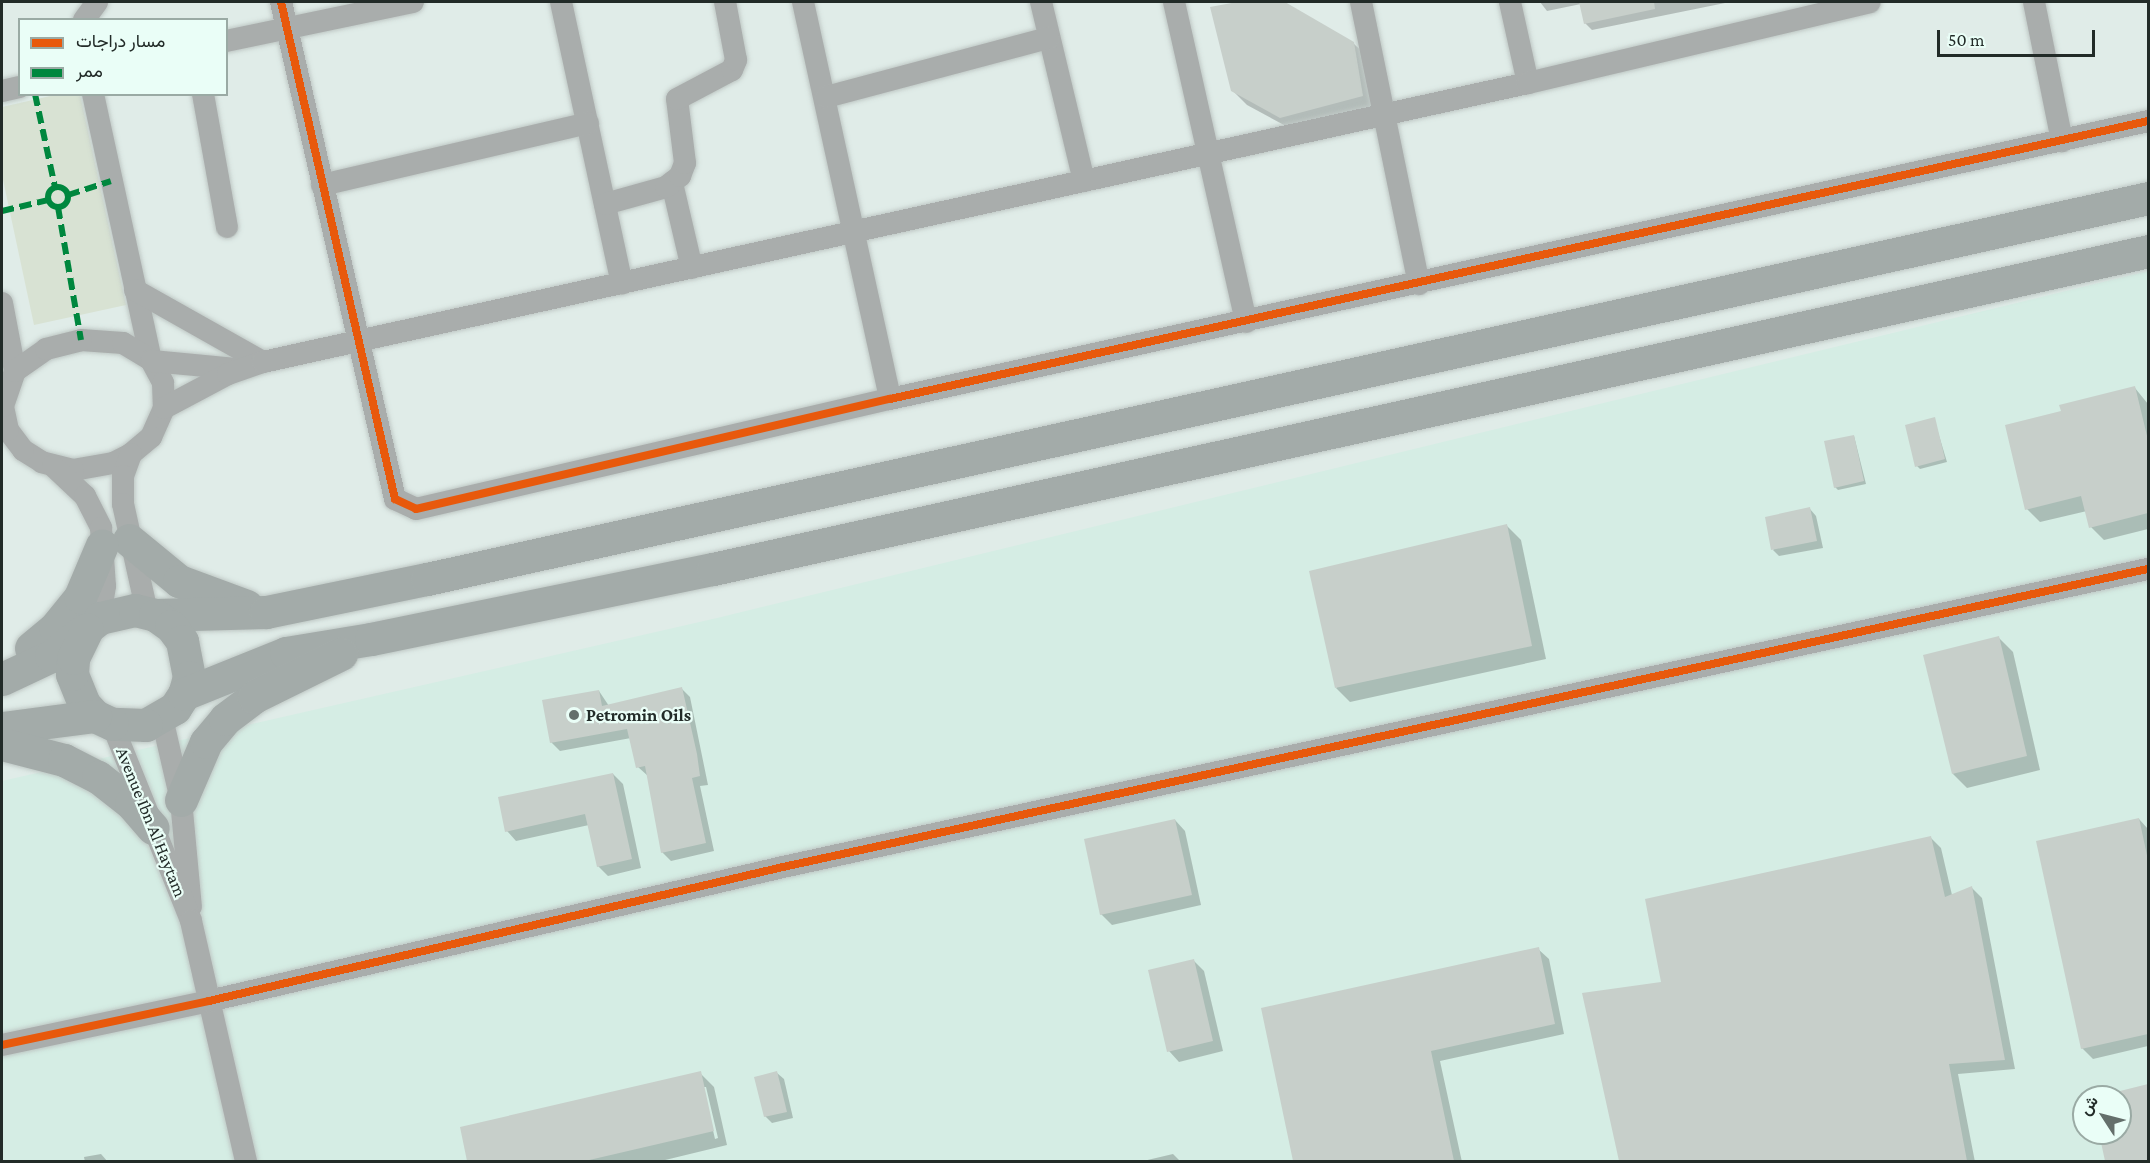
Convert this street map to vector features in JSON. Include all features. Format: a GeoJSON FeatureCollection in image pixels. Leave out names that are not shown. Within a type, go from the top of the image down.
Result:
{"type":"FeatureCollection","features":[{"type":"Feature","properties":{"kind":"highway"},"geometry":{"type":"LineString","coordinates":[[2,679],[51,656],[94,623],[123,610],[151,614],[266,612],[2148,198]]}},
{"type":"Feature","properties":{"kind":"highway"},"geometry":{"type":"LineString","coordinates":[[2,728],[104,720],[146,725],[162,718],[184,694],[280,655],[371,639],[725,566],[2148,251]]}},
{"type":"Feature","properties":{"kind":"highway"},"geometry":{"type":"LineString","coordinates":[[2,665],[37,644],[68,613],[116,543],[192,588],[266,612]]}},
{"type":"Feature","properties":{"kind":"highway"},"geometry":{"type":"LineString","coordinates":[[151,614],[171,626],[188,658],[184,694]]}},
{"type":"Feature","properties":{"kind":"highway"},"geometry":{"type":"LineString","coordinates":[[94,623],[73,657],[72,674],[80,697],[104,720]]}},
{"type":"Feature","properties":{"kind":"highway"},"geometry":{"type":"LineString","coordinates":[[182,800],[206,742],[225,719],[254,697],[371,639]]}},
{"type":"Feature","properties":{"kind":"highway"},"geometry":{"type":"LineString","coordinates":[[2,744],[64,760],[98,777],[131,803],[153,828]]}},
{"type":"Feature","properties":{"kind":"street"},"geometry":{"type":"LineString","coordinates":[[77,2],[82,18]]}},
{"type":"Feature","properties":{"kind":"street"},"geometry":{"type":"LineString","coordinates":[[84,18],[96,2]]}},
{"type":"Feature","properties":{"kind":"street"},"geometry":{"type":"LineString","coordinates":[[281,2],[357,342],[395,499],[416,509],[890,399],[1419,284],[2148,121]]}},
{"type":"Feature","properties":{"kind":"street"},"geometry":{"type":"LineString","coordinates":[[228,41],[409,2]]}},
{"type":"Feature","properties":{"kind":"street"},"geometry":{"type":"LineString","coordinates":[[561,2],[622,283]]}},
{"type":"Feature","properties":{"kind":"street"},"geometry":{"type":"LineString","coordinates":[[605,204],[672,183],[685,163],[677,99],[732,70],[736,60],[725,2]]}},
{"type":"Feature","properties":{"kind":"street"},"geometry":{"type":"LineString","coordinates":[[803,2],[826,97],[890,399]]}},
{"type":"Feature","properties":{"kind":"street"},"geometry":{"type":"LineString","coordinates":[[1041,2],[1084,181]]}},
{"type":"Feature","properties":{"kind":"street"},"geometry":{"type":"LineString","coordinates":[[1174,2],[1246,322]]}},
{"type":"Feature","properties":{"kind":"street"},"geometry":{"type":"LineString","coordinates":[[1361,2],[1419,284]]}},
{"type":"Feature","properties":{"kind":"street"},"geometry":{"type":"LineString","coordinates":[[1510,2],[1528,83]]}},
{"type":"Feature","properties":{"kind":"street"},"geometry":{"type":"LineString","coordinates":[[164,408],[253,366],[1528,83],[1870,2]]}},
{"type":"Feature","properties":{"kind":"street"},"geometry":{"type":"LineString","coordinates":[[2034,2],[2062,141]]}},
{"type":"Feature","properties":{"kind":"street"},"geometry":{"type":"LineString","coordinates":[[826,97],[1048,38]]}},
{"type":"Feature","properties":{"kind":"street"},"geometry":{"type":"LineString","coordinates":[[2,91],[18,87]]}},
{"type":"Feature","properties":{"kind":"street"},"geometry":{"type":"LineString","coordinates":[[53,466],[93,468],[131,454],[150,437],[164,408],[163,383],[151,361],[93,96]]}},
{"type":"Feature","properties":{"kind":"street"},"geometry":{"type":"LineString","coordinates":[[203,96],[226,227]]}},
{"type":"Feature","properties":{"kind":"street"},"geometry":{"type":"LineString","coordinates":[[322,185],[588,123]]}},
{"type":"Feature","properties":{"kind":"street"},"geometry":{"type":"LineString","coordinates":[[672,183],[692,268]]}},
{"type":"Feature","properties":{"kind":"street"},"geometry":{"type":"LineString","coordinates":[[135,290],[253,366]]}},
{"type":"Feature","properties":{"kind":"street"},"geometry":{"type":"LineString","coordinates":[[2,303],[15,371]]}},
{"type":"Feature","properties":{"kind":"street"},"geometry":{"type":"LineString","coordinates":[[151,614],[116,543],[100,528],[85,496],[53,466],[33,457],[8,440],[3,394],[15,371],[46,350],[81,340],[123,343],[151,361],[253,366]]}},
{"type":"Feature","properties":{"kind":"street"},"geometry":{"type":"LineString","coordinates":[[94,623],[116,543],[121,488],[131,454]]}},
{"type":"Feature","properties":{"kind":"street"},"geometry":{"type":"LineString","coordinates":[[2,1045],[209,1001],[783,867],[2148,569]]}},
{"type":"Feature","properties":{"kind":"street","name":"Avenue Ibn Al Haytam"},"geometry":{"type":"LineString","coordinates":[[162,718],[182,800],[188,846],[191,921]]}},
{"type":"Feature","properties":{"kind":"street","name":"Avenue Ibn Al Haytam"},"geometry":{"type":"LineString","coordinates":[[104,720],[153,828],[191,921],[246,1161]]}},
{"type":"Feature","properties":{"kind":"shaded area"},"geometry":{"type":"Polygon","coordinates":[[[50,96],[80,96],[126,305],[34,325],[2,175],[2,107],[50,96]]]}},
{"type":"Feature","properties":{"kind":"shaded area"},"geometry":{"type":"Polygon","coordinates":[[[2148,271],[2148,1161],[2,1161],[2,781],[717,618],[2148,271]]]}},
{"type":"Feature","properties":{"kind":"building"},"geometry":{"type":"Polygon","coordinates":[[[1237,2],[1285,2],[1354,42],[1363,96],[1280,118],[1231,91],[1210,7],[1237,2]]]}},
{"type":"Feature","properties":{"kind":"building"},"geometry":{"type":"Polygon","coordinates":[[[1579,2],[1654,2],[1655,9],[1584,24],[1579,2]]]}},
{"type":"Feature","properties":{"kind":"building"},"geometry":{"type":"Polygon","coordinates":[[[2135,386],[2148,440],[2148,513],[2089,528],[2081,496],[2025,510],[2005,425],[2061,411],[2059,405],[2135,386]]]}},
{"type":"Feature","properties":{"kind":"building"},"geometry":{"type":"Polygon","coordinates":[[[1935,417],[1945,459],[1915,467],[1905,425],[1935,417]]]}},
{"type":"Feature","properties":{"kind":"building"},"geometry":{"type":"Polygon","coordinates":[[[1854,435],[1864,481],[1834,488],[1824,441],[1854,435]]]}},
{"type":"Feature","properties":{"kind":"building"},"geometry":{"type":"Polygon","coordinates":[[[1810,507],[1817,541],[1771,550],[1765,517],[1810,507]]]}},
{"type":"Feature","properties":{"kind":"building"},"geometry":{"type":"Polygon","coordinates":[[[1507,524],[1532,646],[1335,688],[1309,571],[1507,524]]]}},
{"type":"Feature","properties":{"kind":"building"},"geometry":{"type":"Polygon","coordinates":[[[1999,636],[2027,756],[1952,774],[1923,655],[1999,636]]]}},
{"type":"Feature","properties":{"kind":"building"},"geometry":{"type":"Polygon","coordinates":[[[682,687],[697,754],[700,776],[692,778],[706,843],[661,853],[645,766],[636,768],[627,729],[550,743],[542,700],[599,690],[602,706],[682,687]]]}},
{"type":"Feature","properties":{"kind":"building"},"geometry":{"type":"Polygon","coordinates":[[[613,773],[632,859],[597,867],[585,814],[505,832],[498,797],[613,773]]]}},
{"type":"Feature","properties":{"kind":"building"},"geometry":{"type":"Polygon","coordinates":[[[2139,818],[2148,860],[2148,1034],[2081,1049],[2036,841],[2139,818]]]}},
{"type":"Feature","properties":{"kind":"building"},"geometry":{"type":"Polygon","coordinates":[[[1175,819],[1192,895],[1100,915],[1084,839],[1175,819]]]}},
{"type":"Feature","properties":{"kind":"building"},"geometry":{"type":"Polygon","coordinates":[[[1931,836],[1945,897],[1972,886],[2005,1060],[1949,1064],[1967,1161],[1619,1161],[1582,993],[1661,982],[1645,899],[1931,836]]]}},
{"type":"Feature","properties":{"kind":"building"},"geometry":{"type":"Polygon","coordinates":[[[1539,947],[1555,1024],[1431,1051],[1454,1161],[1293,1161],[1261,1008],[1539,947]]]}},
{"type":"Feature","properties":{"kind":"building"},"geometry":{"type":"Polygon","coordinates":[[[1194,959],[1213,1041],[1167,1052],[1148,970],[1194,959]]]}},
{"type":"Feature","properties":{"kind":"building"},"geometry":{"type":"Polygon","coordinates":[[[701,1071],[714,1131],[585,1161],[467,1161],[460,1127],[701,1071]]]}},
{"type":"Feature","properties":{"kind":"building"},"geometry":{"type":"Polygon","coordinates":[[[777,1071],[787,1112],[764,1117],[754,1077],[777,1071]]]}},
{"type":"Feature","properties":{"kind":"building"},"geometry":{"type":"Polygon","coordinates":[[[2148,1084],[2148,1161],[2105,1161],[2102,1145],[2132,1145],[2132,1088],[2148,1084]]]}},
{"type":"Feature","properties":{"kind":"marked path"},"geometry":{"type":"LineString","coordinates":[[35,96],[55,187]]}},
{"type":"Feature","properties":{"kind":"marked path"},"geometry":{"type":"LineString","coordinates":[[68,195],[111,181]]}},
{"type":"Feature","properties":{"kind":"marked path"},"geometry":{"type":"LineString","coordinates":[[54,187],[62,187],[68,193],[68,197],[68,201],[62,207],[54,207],[48,201],[48,193],[54,187]]}},
{"type":"Feature","properties":{"kind":"marked path"},"geometry":{"type":"LineString","coordinates":[[2,211],[48,200]]}},
{"type":"Feature","properties":{"kind":"marked path"},"geometry":{"type":"LineString","coordinates":[[58,207],[81,340]]}},
{"type":"Feature","properties":{"kind":"cycle path"},"geometry":{"type":"LineString","coordinates":[[281,2],[395,499],[416,509],[890,399],[2148,121]]}},
{"type":"Feature","properties":{"kind":"cycle path"},"geometry":{"type":"LineString","coordinates":[[2,1045],[209,1001],[783,867],[2148,569]]}},
{"type":"Feature","properties":{"kind":"place","name":"Petromin Oils"},"geometry":{"type":"Point","coordinates":[574,715]}}]}
